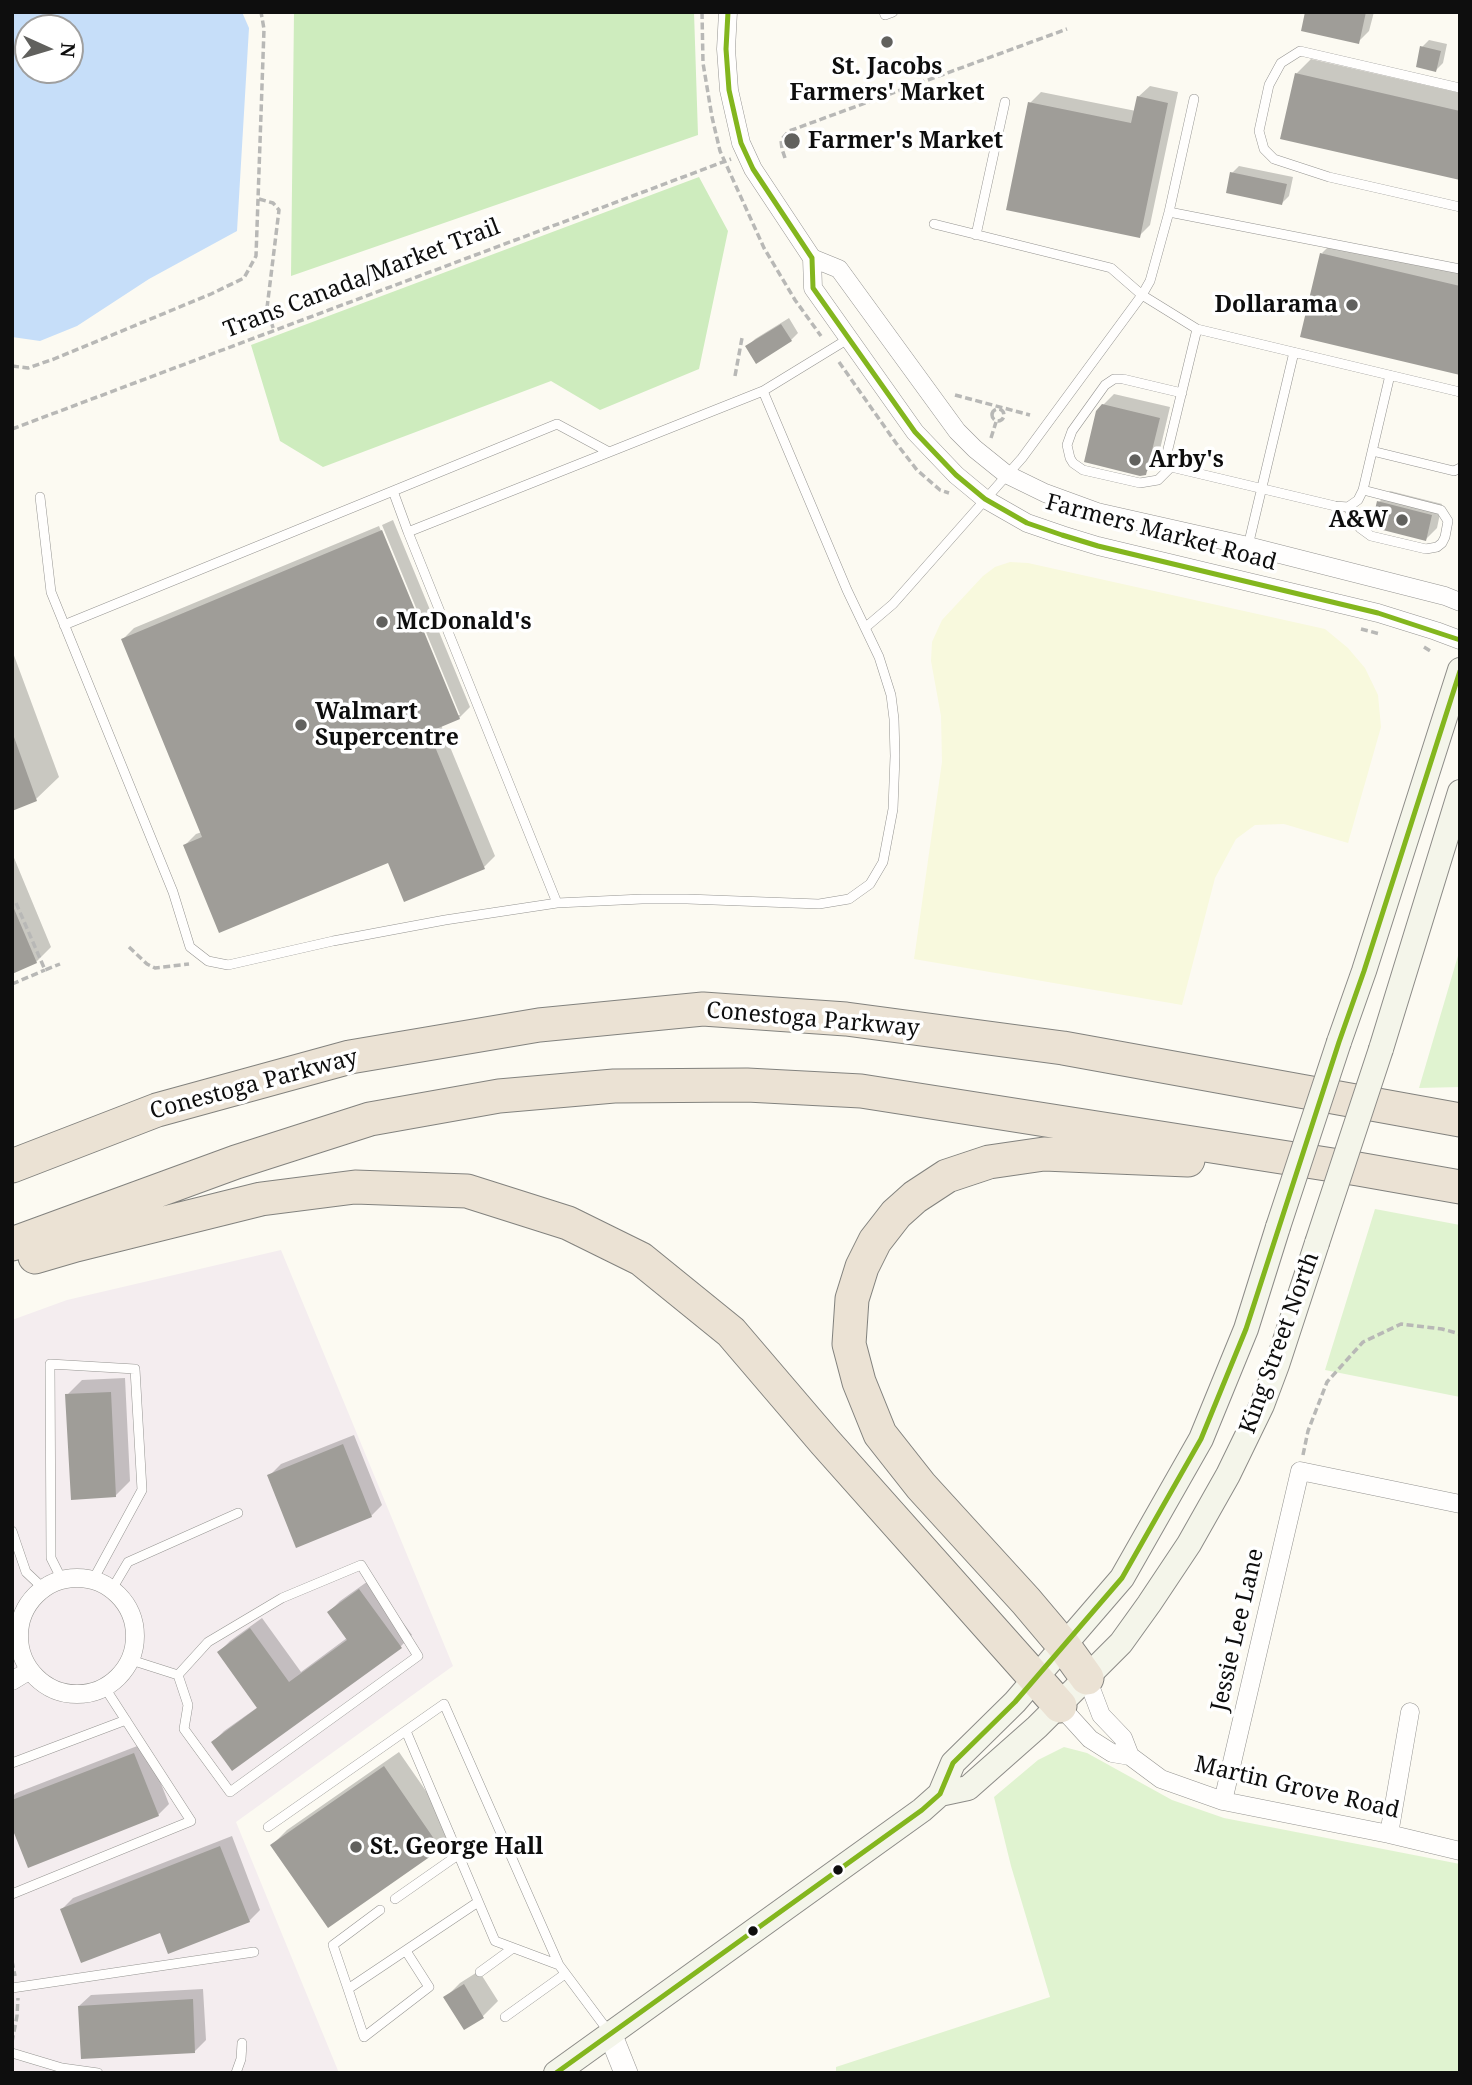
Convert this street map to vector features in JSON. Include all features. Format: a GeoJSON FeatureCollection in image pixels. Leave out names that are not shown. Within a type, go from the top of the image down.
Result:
{"type":"FeatureCollection","features":[{"type":"Feature","properties":{"kind":"highway","name":"Conestoga Parkway"},"geometry":{"type":"LineString","coordinates":[[12,1166],[158,1110],[350,1057],[539,1025],[703,1009],[846,1019],[1063,1048],[1460,1120]]}},
{"type":"Feature","properties":{"kind":"highway"},"geometry":{"type":"LineString","coordinates":[[12,1244],[236,1162],[370,1119],[499,1096],[614,1086],[747,1085],[861,1091],[1358,1168],[1460,1187]]}},
{"type":"Feature","properties":{"kind":"highway"},"geometry":{"type":"LineString","coordinates":[[1402,1109],[1460,1112]]}},
{"type":"Feature","properties":{"kind":"highway"},"geometry":{"type":"LineString","coordinates":[[1087,1678],[1026,1601],[921,1486],[880,1434],[859,1382],[849,1343],[852,1300],[862,1267],[875,1241],[895,1214],[915,1197],[947,1175],[989,1162],[1056,1154],[1358,1168]]}},
{"type":"Feature","properties":{"kind":"highway"},"geometry":{"type":"LineString","coordinates":[[12,1264],[76,1245],[261,1199],[355,1187],[467,1191],[568,1223],[641,1259],[731,1332],[1060,1706]]}},
{"type":"Feature","properties":{"kind":"main road","name":"King Street North"},"geometry":{"type":"LineString","coordinates":[[555,2073],[922,1810],[940,1794],[953,1763],[1035,1679],[1122,1578],[1201,1439],[1246,1329],[1460,670]]}},
{"type":"Feature","properties":{"kind":"main road","name":"King Street North"},"geometry":{"type":"LineString","coordinates":[[940,1794],[968,1788],[1060,1706],[1121,1643],[1189,1544],[1228,1475],[1262,1405],[1381,1049],[1460,792]]}},
{"type":"Feature","properties":{"kind":"street","name":"Farmers Market Road"},"geometry":{"type":"LineString","coordinates":[[728,12],[726,49],[729,90],[741,143],[753,169],[811,258],[813,288],[915,432],[956,475],[985,499],[1027,523],[1062,536],[1378,614],[1460,640]]}},
{"type":"Feature","properties":{"kind":"street","name":"Farmers Market Road"},"geometry":{"type":"LineString","coordinates":[[811,258],[839,268],[957,431],[1006,474],[1045,493],[1097,512],[1248,547],[1460,602]]}},
{"type":"Feature","properties":{"kind":"street"},"geometry":{"type":"LineString","coordinates":[[1300,1471],[1460,1504]]}},
{"type":"Feature","properties":{"kind":"street","name":"Jessie Lee Lane"},"geometry":{"type":"LineString","coordinates":[[1223,1801],[1300,1471]]}},
{"type":"Feature","properties":{"kind":"street"},"geometry":{"type":"LineString","coordinates":[[62,1580],[93,1580],[112,1589],[126,1604],[135,1629],[131,1660],[116,1680],[105,1688],[86,1694],[66,1694],[44,1684],[30,1670],[19,1641],[21,1623],[29,1605],[44,1589],[62,1580]]}},
{"type":"Feature","properties":{"kind":"street"},"geometry":{"type":"LineString","coordinates":[[12,1681],[30,1670]]}},
{"type":"Feature","properties":{"kind":"street","name":"Martin Grove Road"},"geometry":{"type":"LineString","coordinates":[[1087,1678],[1101,1715],[1123,1738],[1130,1756]]}},
{"type":"Feature","properties":{"kind":"street","name":"Martin Grove Road"},"geometry":{"type":"LineString","coordinates":[[1060,1706],[1090,1739],[1112,1753],[1130,1756],[1161,1779],[1223,1801],[1460,1851]]}},
{"type":"Feature","properties":{"kind":"street"},"geometry":{"type":"LineString","coordinates":[[1389,1834],[1410,1712]]}},
{"type":"Feature","properties":{"kind":"street"},"geometry":{"type":"LineString","coordinates":[[610,2034],[626,2073]]}},
{"type":"Feature","properties":{"kind":"lane"},"geometry":{"type":"LineString","coordinates":[[884,12],[884,15],[893,12]]}},
{"type":"Feature","properties":{"kind":"lane"},"geometry":{"type":"LineString","coordinates":[[1460,88],[1300,51],[1281,63],[1269,85],[1259,131],[1264,149],[1274,159],[1328,177],[1460,207]]}},
{"type":"Feature","properties":{"kind":"lane"},"geometry":{"type":"LineString","coordinates":[[866,627],[893,604],[1022,458],[1142,295],[1150,281],[1169,212],[1194,99]]}},
{"type":"Feature","properties":{"kind":"lane"},"geometry":{"type":"LineString","coordinates":[[976,235],[1005,102]]}},
{"type":"Feature","properties":{"kind":"lane"},"geometry":{"type":"LineString","coordinates":[[1169,212],[1460,269]]}},
{"type":"Feature","properties":{"kind":"lane"},"geometry":{"type":"LineString","coordinates":[[934,225],[1111,268],[1142,295],[1197,329],[1460,392]]}},
{"type":"Feature","properties":{"kind":"lane"},"geometry":{"type":"LineString","coordinates":[[1171,467],[1167,453],[1197,329]]}},
{"type":"Feature","properties":{"kind":"lane"},"geometry":{"type":"LineString","coordinates":[[408,532],[763,391],[848,339]]}},
{"type":"Feature","properties":{"kind":"lane"},"geometry":{"type":"LineString","coordinates":[[1248,547],[1294,352]]}},
{"type":"Feature","properties":{"kind":"lane"},"geometry":{"type":"LineString","coordinates":[[1171,467],[1348,507],[1358,500],[1363,490],[1390,375]]}},
{"type":"Feature","properties":{"kind":"lane"},"geometry":{"type":"LineString","coordinates":[[1171,467],[1158,480],[1140,483],[1083,470],[1070,458],[1067,445],[1072,431],[1105,385],[1114,379],[1182,393]]}},
{"type":"Feature","properties":{"kind":"lane"},"geometry":{"type":"LineString","coordinates":[[40,497],[51,592],[173,892],[190,947],[208,961],[228,965],[333,941],[445,920],[557,904],[676,899],[819,904],[849,899],[870,884],[883,862],[893,809],[895,756],[891,695],[879,657],[847,590],[763,391]]}},
{"type":"Feature","properties":{"kind":"lane"},"geometry":{"type":"LineString","coordinates":[[64,625],[557,424],[609,452]]}},
{"type":"Feature","properties":{"kind":"lane"},"geometry":{"type":"LineString","coordinates":[[1372,452],[1454,471],[1460,468]]}},
{"type":"Feature","properties":{"kind":"lane"},"geometry":{"type":"LineString","coordinates":[[1348,507],[1360,528],[1371,536],[1426,549],[1442,543],[1448,521],[1441,510],[1363,490]]}},
{"type":"Feature","properties":{"kind":"lane"},"geometry":{"type":"LineString","coordinates":[[393,491],[557,904]]}},
{"type":"Feature","properties":{"kind":"lane"},"geometry":{"type":"LineString","coordinates":[[62,1580],[51,1558],[50,1364],[135,1369],[142,1490],[93,1580]]}},
{"type":"Feature","properties":{"kind":"lane"},"geometry":{"type":"LineString","coordinates":[[112,1589],[128,1562],[238,1513]]}},
{"type":"Feature","properties":{"kind":"lane"},"geometry":{"type":"LineString","coordinates":[[12,1531],[26,1572],[44,1589]]}},
{"type":"Feature","properties":{"kind":"lane"},"geometry":{"type":"LineString","coordinates":[[360,1565],[418,1656],[230,1792],[184,1729],[188,1705],[178,1675],[208,1642],[282,1598],[360,1565]]}},
{"type":"Feature","properties":{"kind":"lane"},"geometry":{"type":"LineString","coordinates":[[131,1660],[178,1675]]}},
{"type":"Feature","properties":{"kind":"lane"},"geometry":{"type":"LineString","coordinates":[[12,1894],[191,1821],[105,1688]]}},
{"type":"Feature","properties":{"kind":"lane"},"geometry":{"type":"LineString","coordinates":[[268,1827],[444,1704],[562,1969],[610,2034]]}},
{"type":"Feature","properties":{"kind":"lane"},"geometry":{"type":"LineString","coordinates":[[12,1763],[126,1720]]}},
{"type":"Feature","properties":{"kind":"lane"},"geometry":{"type":"LineString","coordinates":[[406,1731],[495,1941],[562,1969]]}},
{"type":"Feature","properties":{"kind":"lane"},"geometry":{"type":"LineString","coordinates":[[395,1899],[458,1854]]}},
{"type":"Feature","properties":{"kind":"lane"},"geometry":{"type":"LineString","coordinates":[[348,1989],[478,1902]]}},
{"type":"Feature","properties":{"kind":"lane"},"geometry":{"type":"LineString","coordinates":[[380,1910],[333,1945],[364,2037],[429,1987],[405,1951]]}},
{"type":"Feature","properties":{"kind":"lane"},"geometry":{"type":"LineString","coordinates":[[480,1972],[513,1948]]}},
{"type":"Feature","properties":{"kind":"lane"},"geometry":{"type":"LineString","coordinates":[[12,1988],[254,1952]]}},
{"type":"Feature","properties":{"kind":"lane"},"geometry":{"type":"LineString","coordinates":[[505,2017],[562,1969]]}},
{"type":"Feature","properties":{"kind":"lane"},"geometry":{"type":"LineString","coordinates":[[236,2073],[241,2059],[242,2043]]}},
{"type":"Feature","properties":{"kind":"lane"},"geometry":{"type":"LineString","coordinates":[[12,2053],[62,2068],[98,2073]]}},
{"type":"Feature","properties":{"kind":"path"},"geometry":{"type":"LineString","coordinates":[[12,366],[28,368],[54,359],[175,310],[244,278],[256,256],[264,29],[261,12]]}},
{"type":"Feature","properties":{"kind":"path"},"geometry":{"type":"LineString","coordinates":[[702,12],[703,63],[712,117],[724,162],[764,248],[795,300],[821,336]]}},
{"type":"Feature","properties":{"kind":"path"},"geometry":{"type":"LineString","coordinates":[[785,158],[781,140],[789,131],[1067,29]]}},
{"type":"Feature","properties":{"kind":"path","name":"Trans Canada/Market Trail"},"geometry":{"type":"LineString","coordinates":[[12,429],[724,162]]}},
{"type":"Feature","properties":{"kind":"path"},"geometry":{"type":"LineString","coordinates":[[259,199],[273,203],[279,210],[267,308],[274,331]]}},
{"type":"Feature","properties":{"kind":"path"},"geometry":{"type":"LineString","coordinates":[[735,376],[742,338]]}},
{"type":"Feature","properties":{"kind":"path"},"geometry":{"type":"LineString","coordinates":[[839,362],[918,470],[940,490],[949,493]]}},
{"type":"Feature","properties":{"kind":"path"},"geometry":{"type":"LineString","coordinates":[[955,395],[1030,415]]}},
{"type":"Feature","properties":{"kind":"path"},"geometry":{"type":"LineString","coordinates":[[991,438],[996,422],[1003,419],[1000,408]]}},
{"type":"Feature","properties":{"kind":"path"},"geometry":{"type":"LineString","coordinates":[[996,422],[992,412],[1000,408]]}},
{"type":"Feature","properties":{"kind":"path"},"geometry":{"type":"LineString","coordinates":[[16,903],[45,970]]}},
{"type":"Feature","properties":{"kind":"path"},"geometry":{"type":"LineString","coordinates":[[130,947],[155,968],[208,961]]}},
{"type":"Feature","properties":{"kind":"path"},"geometry":{"type":"LineString","coordinates":[[12,984],[60,964]]}},
{"type":"Feature","properties":{"kind":"path"},"geometry":{"type":"LineString","coordinates":[[1300,1471],[1308,1431],[1327,1382],[1363,1342],[1401,1324],[1460,1334]]}},
{"type":"Feature","properties":{"kind":"path"},"geometry":{"type":"LineString","coordinates":[[13,2040],[19,2002]]}},
{"type":"Feature","properties":{"kind":"shaded area"},"geometry":{"type":"Polygon","coordinates":[[[281,1250],[453,1666],[236,1822],[339,2073],[12,2073],[12,1320],[67,1300],[281,1250]]]}},
{"type":"Feature","properties":{"kind":"green space"},"geometry":{"type":"Polygon","coordinates":[[[294,12],[694,12],[698,135],[291,276],[294,12]]]}},
{"type":"Feature","properties":{"kind":"green space"},"geometry":{"type":"Polygon","coordinates":[[[699,177],[728,231],[699,369],[600,410],[551,381],[323,467],[280,441],[251,345],[699,177]]]}},
{"type":"Feature","properties":{"kind":"green space"},"geometry":{"type":"Polygon","coordinates":[[[1010,562],[1028,563],[1325,629],[1348,648],[1365,668],[1378,695],[1381,727],[1348,843],[1284,824],[1255,825],[1236,839],[1215,878],[1182,1005],[914,959],[942,762],[941,716],[931,661],[932,642],[942,620],[983,576],[995,567],[1010,562]]]}},
{"type":"Feature","properties":{"kind":"green space"},"geometry":{"type":"Polygon","coordinates":[[[1460,949],[1460,1087],[1419,1088],[1460,949]]]}},
{"type":"Feature","properties":{"kind":"green space"},"geometry":{"type":"Polygon","coordinates":[[[1375,1209],[1460,1225],[1460,1397],[1325,1370],[1375,1209]]]}},
{"type":"Feature","properties":{"kind":"green space"},"geometry":{"type":"Polygon","coordinates":[[[1064,1747],[1087,1753],[1172,1800],[1224,1818],[1460,1864],[1460,2073],[836,2073],[836,2067],[1050,1997],[1011,1866],[994,1797],[1038,1760],[1064,1747]]]}},
{"type":"Feature","properties":{"kind":"water"},"geometry":{"type":"Polygon","coordinates":[[[12,12],[242,12],[249,28],[237,231],[149,279],[77,326],[40,341],[12,337],[12,12]]]}},
{"type":"Feature","properties":{"kind":"building"},"geometry":{"type":"Polygon","coordinates":[[[1305,12],[1366,12],[1359,44],[1301,31],[1305,12]]]}},
{"type":"Feature","properties":{"kind":"building"},"geometry":{"type":"Polygon","coordinates":[[[1420,46],[1441,51],[1436,72],[1416,67],[1420,46]]]}},
{"type":"Feature","properties":{"kind":"building"},"geometry":{"type":"Polygon","coordinates":[[[1295,73],[1460,111],[1460,180],[1280,139],[1295,73]]]}},
{"type":"Feature","properties":{"kind":"building"},"geometry":{"type":"Polygon","coordinates":[[[1137,96],[1168,103],[1140,238],[1006,210],[1028,102],[1131,123],[1137,96]]]}},
{"type":"Feature","properties":{"kind":"building"},"geometry":{"type":"Polygon","coordinates":[[[1230,172],[1287,184],[1282,205],[1226,193],[1230,172]]]}},
{"type":"Feature","properties":{"kind":"building"},"geometry":{"type":"Polygon","coordinates":[[[1320,253],[1460,286],[1460,375],[1300,337],[1320,253]]]}},
{"type":"Feature","properties":{"kind":"building"},"geometry":{"type":"Polygon","coordinates":[[[781,324],[792,341],[756,364],[745,346],[781,324]]]}},
{"type":"Feature","properties":{"kind":"building"},"geometry":{"type":"Polygon","coordinates":[[[1102,404],[1160,418],[1146,475],[1140,476],[1084,462],[1096,411],[1102,404]]]}},
{"type":"Feature","properties":{"kind":"building","name":"A&W"},"geometry":{"type":"Polygon","coordinates":[[[1377,501],[1432,515],[1426,541],[1371,527],[1377,501]]]}},
{"type":"Feature","properties":{"kind":"building","name":"Walmart Supercentre"},"geometry":{"type":"Polygon","coordinates":[[[382,530],[460,719],[429,732],[485,869],[404,902],[388,863],[219,933],[183,845],[202,837],[121,639],[382,530]]]}},
{"type":"Feature","properties":{"kind":"building"},"geometry":{"type":"Polygon","coordinates":[[[12,737],[37,801],[12,811],[12,737]]]}},
{"type":"Feature","properties":{"kind":"building"},"geometry":{"type":"Polygon","coordinates":[[[12,904],[37,963],[12,974],[12,904]]]}},
{"type":"Feature","properties":{"kind":"building"},"geometry":{"type":"Polygon","coordinates":[[[111,1392],[116,1497],[71,1500],[65,1394],[111,1392]]]}},
{"type":"Feature","properties":{"kind":"building"},"geometry":{"type":"Polygon","coordinates":[[[343,1444],[372,1517],[296,1548],[267,1475],[343,1444]]]}},
{"type":"Feature","properties":{"kind":"building"},"geometry":{"type":"Polygon","coordinates":[[[359,1589],[402,1648],[232,1771],[211,1742],[257,1708],[217,1652],[250,1628],[289,1682],[347,1640],[327,1612],[359,1589]]]}},
{"type":"Feature","properties":{"kind":"building"},"geometry":{"type":"Polygon","coordinates":[[[134,1753],[159,1816],[28,1868],[12,1828],[12,1800],[134,1753]]]}},
{"type":"Feature","properties":{"kind":"building","name":"St. George Hall"},"geometry":{"type":"Polygon","coordinates":[[[384,1766],[441,1849],[328,1928],[270,1845],[384,1766]]]}},
{"type":"Feature","properties":{"kind":"building"},"geometry":{"type":"Polygon","coordinates":[[[220,1846],[250,1922],[168,1954],[160,1933],[81,1963],[60,1909],[220,1846]]]}},
{"type":"Feature","properties":{"kind":"building"},"geometry":{"type":"Polygon","coordinates":[[[464,1984],[484,2018],[464,2030],[443,1997],[464,1984]]]}},
{"type":"Feature","properties":{"kind":"building"},"geometry":{"type":"Polygon","coordinates":[[[193,1999],[195,2053],[81,2059],[78,2006],[193,1999]]]}},
{"type":"Feature","properties":{"kind":"transit line"},"geometry":{"type":"LineString","coordinates":[[728,12],[726,49],[729,90],[741,143],[753,169],[812,258],[813,288],[915,432],[956,475],[985,499],[1027,523],[1062,535],[1378,613],[1460,640]]}},
{"type":"Feature","properties":{"kind":"transit line"},"geometry":{"type":"LineString","coordinates":[[556,2073],[922,1810],[940,1794],[953,1763],[1015,1702],[1122,1578],[1201,1439],[1246,1329],[1460,671]]}},
{"type":"Feature","properties":{"kind":"place","name":"St. Jacobs Farmers' Market"},"geometry":{"type":"Point","coordinates":[887,42]}},
{"type":"Feature","properties":{"kind":"place","name":"Farmer's Market"},"geometry":{"type":"Point","coordinates":[792,141]}},
{"type":"Feature","properties":{"kind":"place","name":"Dollarama"},"geometry":{"type":"Point","coordinates":[1352,305]}},
{"type":"Feature","properties":{"kind":"place","name":"Arby's"},"geometry":{"type":"Point","coordinates":[1135,460]}},
{"type":"Feature","properties":{"kind":"place","name":"A&W"},"geometry":{"type":"Point","coordinates":[1402,520]}},
{"type":"Feature","properties":{"kind":"place","name":"McDonald's"},"geometry":{"type":"Point","coordinates":[382,622]}},
{"type":"Feature","properties":{"kind":"place","name":"Walmart Supercentre"},"geometry":{"type":"Point","coordinates":[301,725]}},
{"type":"Feature","properties":{"kind":"place","name":"St. George Hall"},"geometry":{"type":"Point","coordinates":[356,1847]}}]}
